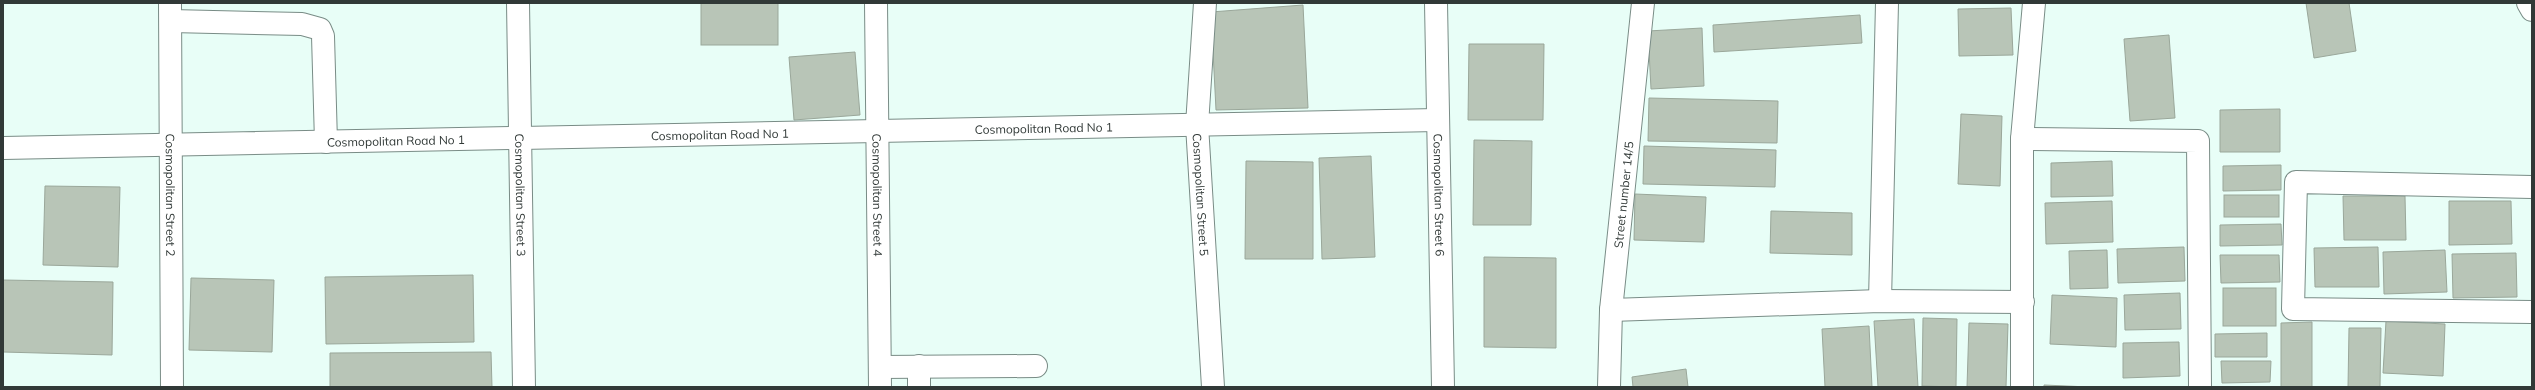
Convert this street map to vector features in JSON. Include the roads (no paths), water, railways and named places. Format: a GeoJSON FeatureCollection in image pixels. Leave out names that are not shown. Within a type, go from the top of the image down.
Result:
{"type":"FeatureCollection","features":[{"type":"Feature","properties":{"kind":"street","name":"Cosmopolitan Street 3"},"geometry":{"type":"LineString","coordinates":[[518,3],[524,387]]}},
{"type":"Feature","properties":{"kind":"street","name":"Cosmopolitan Street 4"},"geometry":{"type":"LineString","coordinates":[[876,3],[880,377]]}},
{"type":"Feature","properties":{"kind":"street","name":"Cosmopolitan Street 5"},"geometry":{"type":"LineString","coordinates":[[1205,3],[1197,125],[1213,387]]}},
{"type":"Feature","properties":{"kind":"street","name":"Cosmopolitan Street 6"},"geometry":{"type":"LineString","coordinates":[[1436,3],[1443,387]]}},
{"type":"Feature","properties":{"kind":"street","name":"Street number 14/5"},"geometry":{"type":"LineString","coordinates":[[1608,387],[1611,310],[1642,3]]}},
{"type":"Feature","properties":{"kind":"street"},"geometry":{"type":"LineString","coordinates":[[1880,301],[1887,3]]}},
{"type":"Feature","properties":{"kind":"street"},"geometry":{"type":"LineString","coordinates":[[2022,387],[2024,302],[2022,139],[2034,3]]}},
{"type":"Feature","properties":{"kind":"street"},"geometry":{"type":"LineString","coordinates":[[2528,3],[2532,10]]}},
{"type":"Feature","properties":{"kind":"street"},"geometry":{"type":"LineString","coordinates":[[170,12],[302,24],[320,29],[323,36],[326,142]]}},
{"type":"Feature","properties":{"kind":"street","name":"Cosmopolitan Street 2"},"geometry":{"type":"LineString","coordinates":[[170,12],[172,387]]}},
{"type":"Feature","properties":{"kind":"street","name":"Cosmopolitan Road No 1"},"geometry":{"type":"LineString","coordinates":[[3,148],[1437,120]]}},
{"type":"Feature","properties":{"kind":"street"},"geometry":{"type":"LineString","coordinates":[[2022,139],[2198,141],[2200,387]]}},
{"type":"Feature","properties":{"kind":"street"},"geometry":{"type":"LineString","coordinates":[[2532,187],[2296,182],[2293,308],[2532,312]]}},
{"type":"Feature","properties":{"kind":"street"},"geometry":{"type":"LineString","coordinates":[[1611,310],[1880,301],[2024,302]]}},
{"type":"Feature","properties":{"kind":"street"},"geometry":{"type":"LineString","coordinates":[[880,377],[919,377],[1036,366]]}}]}
